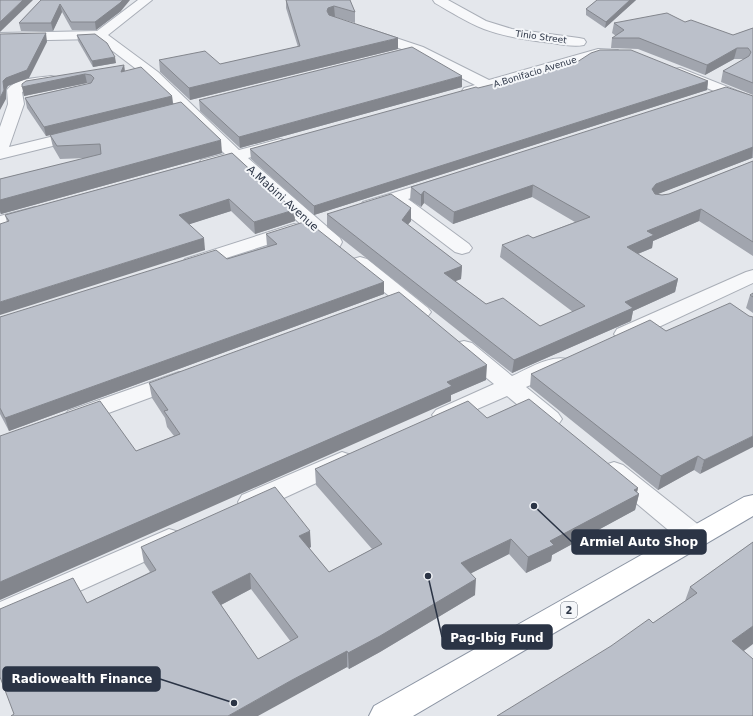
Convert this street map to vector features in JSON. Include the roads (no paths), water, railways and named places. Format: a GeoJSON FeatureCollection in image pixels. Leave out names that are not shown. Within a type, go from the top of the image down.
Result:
{"type":"FeatureCollection","features":[{"type":"Feature","properties":{"kind":"highway","name":"2"},"geometry":{"type":"LineString","coordinates":[[385,716],[753,504]]}},
{"type":"Feature","properties":{"kind":"street"},"geometry":{"type":"LineString","coordinates":[[3,37],[100,35],[146,0]]}},
{"type":"Feature","properties":{"kind":"street","name":"Tinio Street"},"geometry":{"type":"LineString","coordinates":[[439,0],[488,25],[512,33],[534,38],[579,42]]}},
{"type":"Feature","properties":{"kind":"street"},"geometry":{"type":"LineString","coordinates":[[3,37],[16,27]]}},
{"type":"Feature","properties":{"kind":"street"},"geometry":{"type":"LineString","coordinates":[[358,29],[418,50],[489,86]]}},
{"type":"Feature","properties":{"kind":"street","name":"A.Mabini Avenue"},"geometry":{"type":"LineString","coordinates":[[100,35],[139,71],[189,108],[236,156],[319,222],[432,322]]}},
{"type":"Feature","properties":{"kind":"street"},"geometry":{"type":"LineString","coordinates":[[395,56],[418,50]]}},
{"type":"Feature","properties":{"kind":"street","name":"A.Bonifacio Avenue"},"geometry":{"type":"LineString","coordinates":[[458,94],[598,53],[632,53]]}},
{"type":"Feature","properties":{"kind":"street"},"geometry":{"type":"LineString","coordinates":[[666,67],[706,90],[723,82],[753,102]]}},
{"type":"Feature","properties":{"kind":"street"},"geometry":{"type":"LineString","coordinates":[[0,150],[16,104],[14,90],[23,85],[62,78]]}},
{"type":"Feature","properties":{"kind":"street"},"geometry":{"type":"LineString","coordinates":[[16,104],[31,100]]}},
{"type":"Feature","properties":{"kind":"street"},"geometry":{"type":"LineString","coordinates":[[0,154],[90,132]]}},
{"type":"Feature","properties":{"kind":"street"},"geometry":{"type":"LineString","coordinates":[[190,168],[297,139]]}},
{"type":"Feature","properties":{"kind":"street"},"geometry":{"type":"LineString","coordinates":[[357,210],[455,178]]}},
{"type":"Feature","properties":{"kind":"street"},"geometry":{"type":"LineString","coordinates":[[395,198],[462,248]]}},
{"type":"Feature","properties":{"kind":"street"},"geometry":{"type":"LineString","coordinates":[[0,222],[46,209]]}},
{"type":"Feature","properties":{"kind":"street"},"geometry":{"type":"LineString","coordinates":[[175,268],[319,222]]}},
{"type":"Feature","properties":{"kind":"street"},"geometry":{"type":"LineString","coordinates":[[603,344],[720,301],[753,276]]}},
{"type":"Feature","properties":{"kind":"street"},"geometry":{"type":"LineString","coordinates":[[380,305],[402,297]]}},
{"type":"Feature","properties":{"kind":"street"},"geometry":{"type":"LineString","coordinates":[[450,336],[566,431]]}},
{"type":"Feature","properties":{"kind":"street"},"geometry":{"type":"LineString","coordinates":[[422,425],[582,353]]}},
{"type":"Feature","properties":{"kind":"street"},"geometry":{"type":"LineString","coordinates":[[60,423],[201,371]]}},
{"type":"Feature","properties":{"kind":"street"},"geometry":{"type":"LineString","coordinates":[[233,510],[364,451]]}},
{"type":"Feature","properties":{"kind":"street"},"geometry":{"type":"LineString","coordinates":[[603,462],[695,537]]}},
{"type":"Feature","properties":{"kind":"street"},"geometry":{"type":"LineString","coordinates":[[0,615],[189,530]]}},
{"type":"Feature","properties":{"kind":"place","name":"Armiel Auto Shop"},"geometry":{"type":"Point","coordinates":[534,506]}},
{"type":"Feature","properties":{"kind":"place","name":"Pag-Ibig Fund"},"geometry":{"type":"Point","coordinates":[428,576]}},
{"type":"Feature","properties":{"kind":"place","name":"Radiowealth Finance"},"geometry":{"type":"Point","coordinates":[234,703]}}]}
